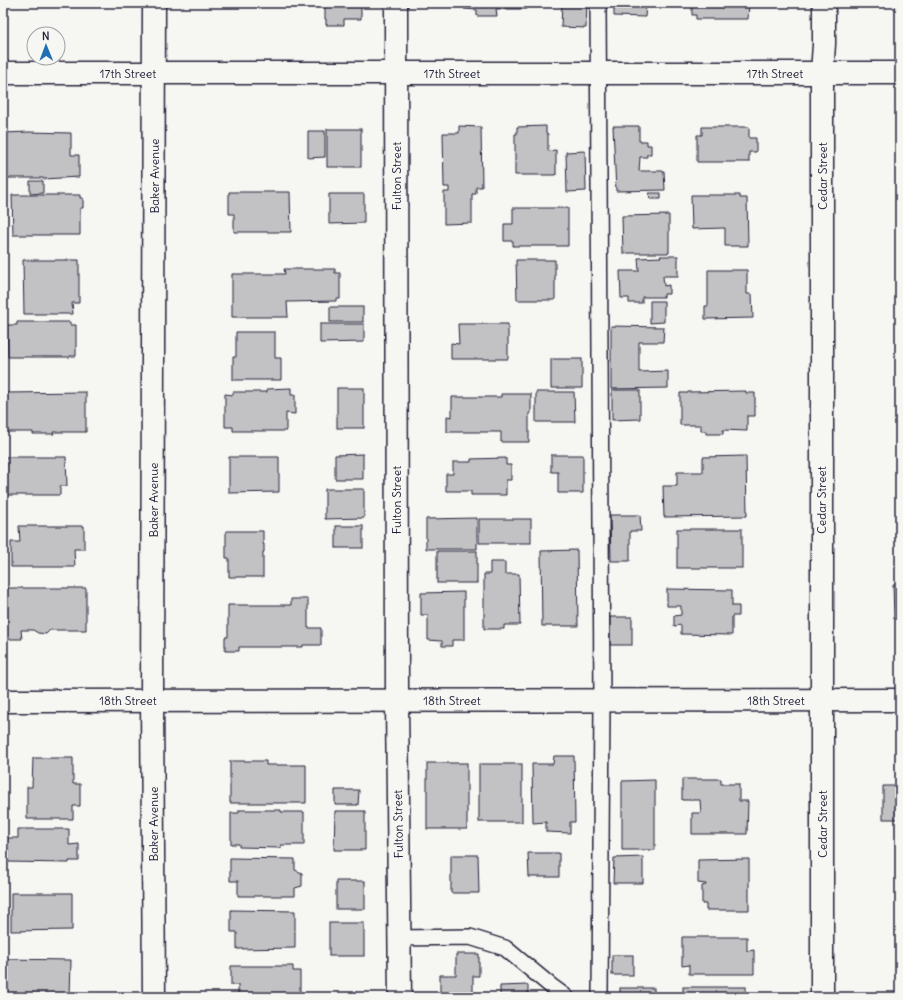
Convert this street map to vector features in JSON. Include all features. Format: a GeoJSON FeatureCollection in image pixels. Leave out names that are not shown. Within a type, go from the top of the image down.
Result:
{"type":"FeatureCollection","features":[{"type":"Feature","properties":{"kind":"street","name":"Baker Avenue"},"geometry":{"type":"LineString","coordinates":[[154,3],[152,700],[154,997]]}},
{"type":"Feature","properties":{"kind":"street","name":"Fulton Street"},"geometry":{"type":"LineString","coordinates":[[396,3],[397,700],[400,997]]}},
{"type":"Feature","properties":{"kind":"street","name":"Cedar Street"},"geometry":{"type":"LineString","coordinates":[[822,997],[822,73],[824,3]]}},
{"type":"Feature","properties":{"kind":"street","name":"17th Street"},"geometry":{"type":"LineString","coordinates":[[3,73],[900,73]]}},
{"type":"Feature","properties":{"kind":"street","name":"18th Street"},"geometry":{"type":"LineString","coordinates":[[3,700],[900,700]]}},
{"type":"Feature","properties":{"kind":"lane"},"geometry":{"type":"LineString","coordinates":[[598,3],[602,700],[600,997]]}},
{"type":"Feature","properties":{"kind":"lane"},"geometry":{"type":"LineString","coordinates":[[399,938],[470,937],[505,948],[566,997]]}},
{"type":"Feature","properties":{"kind":"building"},"geometry":{"type":"Polygon","coordinates":[[[325,3],[361,3],[361,19],[344,19],[344,25],[326,25],[325,3]]]}},
{"type":"Feature","properties":{"kind":"building"},"geometry":{"type":"Polygon","coordinates":[[[464,3],[527,3],[527,9],[496,9],[497,16],[477,16],[477,10],[464,9],[464,3]]]}},
{"type":"Feature","properties":{"kind":"building"},"geometry":{"type":"Polygon","coordinates":[[[562,3],[587,3],[586,28],[561,27],[562,3]]]}},
{"type":"Feature","properties":{"kind":"building"},"geometry":{"type":"Polygon","coordinates":[[[614,3],[646,3],[645,17],[614,16],[614,3]]]}},
{"type":"Feature","properties":{"kind":"building"},"geometry":{"type":"Polygon","coordinates":[[[749,3],[748,19],[696,19],[696,15],[692,15],[692,4],[749,3]]]}},
{"type":"Feature","properties":{"kind":"building"},"geometry":{"type":"Polygon","coordinates":[[[896,3],[900,3],[900,10],[896,10],[896,3]]]}},
{"type":"Feature","properties":{"kind":"building"},"geometry":{"type":"Polygon","coordinates":[[[459,126],[481,127],[482,187],[476,187],[476,194],[472,194],[472,223],[444,224],[444,192],[449,192],[449,187],[444,187],[443,133],[459,133],[459,126]]]}},
{"type":"Feature","properties":{"kind":"building"},"geometry":{"type":"Polygon","coordinates":[[[546,126],[546,133],[548,134],[548,151],[556,150],[556,175],[515,175],[515,134],[517,134],[517,127],[546,126]]]}},
{"type":"Feature","properties":{"kind":"building"},"geometry":{"type":"Polygon","coordinates":[[[613,126],[639,126],[639,141],[647,141],[647,145],[651,145],[651,154],[647,154],[647,157],[640,157],[639,171],[664,171],[665,190],[616,191],[613,126]]]}},
{"type":"Feature","properties":{"kind":"building"},"geometry":{"type":"Polygon","coordinates":[[[702,127],[749,127],[749,138],[756,138],[756,152],[749,152],[749,162],[697,162],[697,135],[702,135],[702,127]]]}},
{"type":"Feature","properties":{"kind":"building"},"geometry":{"type":"Polygon","coordinates":[[[327,129],[361,129],[361,167],[327,167],[327,129]]]}},
{"type":"Feature","properties":{"kind":"building"},"geometry":{"type":"Polygon","coordinates":[[[308,131],[325,131],[325,157],[308,158],[308,131]]]}},
{"type":"Feature","properties":{"kind":"building"},"geometry":{"type":"Polygon","coordinates":[[[3,133],[71,133],[71,155],[79,155],[79,177],[43,179],[3,178],[3,133]]]}},
{"type":"Feature","properties":{"kind":"building"},"geometry":{"type":"Polygon","coordinates":[[[585,151],[586,191],[567,192],[566,152],[585,151]]]}},
{"type":"Feature","properties":{"kind":"building"},"geometry":{"type":"Polygon","coordinates":[[[30,181],[43,181],[43,193],[30,194],[30,181]]]}},
{"type":"Feature","properties":{"kind":"building"},"geometry":{"type":"Polygon","coordinates":[[[229,192],[290,192],[291,232],[234,232],[234,214],[229,214],[229,192]]]}},
{"type":"Feature","properties":{"kind":"building"},"geometry":{"type":"Polygon","coordinates":[[[649,193],[661,193],[661,199],[650,199],[649,193]]]}},
{"type":"Feature","properties":{"kind":"building"},"geometry":{"type":"Polygon","coordinates":[[[329,194],[364,194],[364,223],[329,224],[329,194]]]}},
{"type":"Feature","properties":{"kind":"building"},"geometry":{"type":"Polygon","coordinates":[[[12,195],[80,195],[80,198],[83,198],[83,208],[80,208],[80,235],[13,235],[12,195]]]}},
{"type":"Feature","properties":{"kind":"building"},"geometry":{"type":"Polygon","coordinates":[[[691,195],[740,195],[740,198],[747,198],[748,246],[725,246],[725,228],[692,229],[691,195]]]}},
{"type":"Feature","properties":{"kind":"building"},"geometry":{"type":"Polygon","coordinates":[[[513,208],[568,208],[568,246],[513,246],[513,241],[504,241],[504,224],[513,224],[513,208]]]}},
{"type":"Feature","properties":{"kind":"building"},"geometry":{"type":"Polygon","coordinates":[[[669,215],[669,253],[623,253],[622,216],[669,215]]]}},
{"type":"Feature","properties":{"kind":"building"},"geometry":{"type":"Polygon","coordinates":[[[660,256],[678,256],[678,276],[663,276],[664,286],[669,285],[669,294],[664,294],[664,297],[642,297],[642,303],[629,303],[629,298],[621,298],[620,271],[639,271],[638,258],[661,257],[660,256]]]}},
{"type":"Feature","properties":{"kind":"building"},"geometry":{"type":"Polygon","coordinates":[[[23,260],[79,260],[79,303],[72,303],[73,314],[24,314],[23,260]]]}},
{"type":"Feature","properties":{"kind":"building"},"geometry":{"type":"Polygon","coordinates":[[[516,260],[555,260],[555,300],[517,300],[516,260]]]}},
{"type":"Feature","properties":{"kind":"building"},"geometry":{"type":"Polygon","coordinates":[[[284,269],[335,269],[335,273],[340,273],[340,299],[336,299],[336,301],[287,302],[288,317],[232,317],[232,274],[285,274],[284,269]]]}},
{"type":"Feature","properties":{"kind":"building"},"geometry":{"type":"Polygon","coordinates":[[[708,270],[747,270],[747,294],[752,294],[753,318],[705,319],[705,306],[708,306],[708,270]]]}},
{"type":"Feature","properties":{"kind":"building"},"geometry":{"type":"Polygon","coordinates":[[[650,301],[664,301],[664,322],[650,323],[650,301]]]}},
{"type":"Feature","properties":{"kind":"building"},"geometry":{"type":"Polygon","coordinates":[[[330,307],[363,307],[363,322],[330,322],[330,307]]]}},
{"type":"Feature","properties":{"kind":"building"},"geometry":{"type":"Polygon","coordinates":[[[17,322],[70,322],[70,325],[76,325],[76,356],[8,357],[7,325],[17,325],[17,322]]]}},
{"type":"Feature","properties":{"kind":"building"},"geometry":{"type":"Polygon","coordinates":[[[320,324],[364,324],[364,342],[320,343],[320,324]]]}},
{"type":"Feature","properties":{"kind":"building"},"geometry":{"type":"Polygon","coordinates":[[[458,324],[508,324],[508,359],[451,359],[451,343],[459,344],[458,324]]]}},
{"type":"Feature","properties":{"kind":"building"},"geometry":{"type":"Polygon","coordinates":[[[611,326],[664,327],[663,342],[639,342],[639,372],[668,371],[668,388],[611,389],[611,326]]]}},
{"type":"Feature","properties":{"kind":"building"},"geometry":{"type":"Polygon","coordinates":[[[236,332],[275,332],[275,358],[281,358],[281,380],[233,380],[233,357],[236,357],[236,332]]]}},
{"type":"Feature","properties":{"kind":"building"},"geometry":{"type":"Polygon","coordinates":[[[551,359],[582,359],[582,388],[551,388],[551,359]]]}},
{"type":"Feature","properties":{"kind":"building"},"geometry":{"type":"Polygon","coordinates":[[[291,388],[291,395],[295,395],[295,414],[286,413],[286,431],[233,431],[233,427],[225,427],[225,394],[233,395],[233,392],[267,392],[267,389],[291,388]]]}},
{"type":"Feature","properties":{"kind":"building"},"geometry":{"type":"Polygon","coordinates":[[[337,388],[364,388],[364,428],[337,428],[337,388]]]}},
{"type":"Feature","properties":{"kind":"building"},"geometry":{"type":"Polygon","coordinates":[[[612,390],[640,390],[640,419],[612,420],[612,390]]]}},
{"type":"Feature","properties":{"kind":"building"},"geometry":{"type":"Polygon","coordinates":[[[746,391],[746,393],[755,393],[755,416],[747,416],[747,431],[723,430],[723,434],[706,434],[706,431],[701,431],[701,425],[680,425],[680,393],[746,391]]]}},
{"type":"Feature","properties":{"kind":"building"},"geometry":{"type":"Polygon","coordinates":[[[86,392],[86,432],[53,432],[54,434],[33,434],[33,432],[5,432],[5,393],[86,392]]]}},
{"type":"Feature","properties":{"kind":"building"},"geometry":{"type":"Polygon","coordinates":[[[536,392],[574,392],[575,422],[536,422],[536,392]]]}},
{"type":"Feature","properties":{"kind":"building"},"geometry":{"type":"Polygon","coordinates":[[[501,394],[531,394],[531,413],[529,413],[529,442],[501,442],[501,432],[447,432],[447,416],[452,417],[452,397],[501,397],[501,394]]]}},
{"type":"Feature","properties":{"kind":"building"},"geometry":{"type":"Polygon","coordinates":[[[363,454],[363,479],[335,479],[335,455],[363,454]]]}},
{"type":"Feature","properties":{"kind":"building"},"geometry":{"type":"Polygon","coordinates":[[[551,455],[583,455],[583,493],[558,493],[558,472],[551,472],[551,455]]]}},
{"type":"Feature","properties":{"kind":"building"},"geometry":{"type":"Polygon","coordinates":[[[746,456],[747,516],[664,517],[663,486],[677,486],[677,472],[703,472],[703,457],[746,456]]]}},
{"type":"Feature","properties":{"kind":"building"},"geometry":{"type":"Polygon","coordinates":[[[3,457],[66,457],[67,486],[60,486],[60,495],[3,495],[3,457]]]}},
{"type":"Feature","properties":{"kind":"building"},"geometry":{"type":"Polygon","coordinates":[[[229,457],[279,457],[279,492],[229,493],[229,457]]]}},
{"type":"Feature","properties":{"kind":"building"},"geometry":{"type":"Polygon","coordinates":[[[506,458],[506,465],[511,465],[511,480],[506,480],[506,495],[471,495],[471,491],[446,491],[446,474],[453,474],[453,462],[471,462],[471,459],[506,458]]]}},
{"type":"Feature","properties":{"kind":"building"},"geometry":{"type":"Polygon","coordinates":[[[325,489],[364,489],[364,518],[325,519],[325,489]]]}},
{"type":"Feature","properties":{"kind":"building"},"geometry":{"type":"Polygon","coordinates":[[[610,515],[640,515],[641,531],[630,531],[630,561],[611,561],[610,515]]]}},
{"type":"Feature","properties":{"kind":"building"},"geometry":{"type":"Polygon","coordinates":[[[898,515],[900,515],[900,540],[898,540],[898,515]]]}},
{"type":"Feature","properties":{"kind":"building"},"geometry":{"type":"Polygon","coordinates":[[[477,518],[477,549],[426,549],[426,519],[477,518]]]}},
{"type":"Feature","properties":{"kind":"building"},"geometry":{"type":"Polygon","coordinates":[[[479,519],[531,519],[531,543],[479,543],[479,519]]]}},
{"type":"Feature","properties":{"kind":"building"},"geometry":{"type":"Polygon","coordinates":[[[19,526],[84,526],[84,549],[74,549],[75,567],[11,567],[11,542],[20,542],[19,526]]]}},
{"type":"Feature","properties":{"kind":"building"},"geometry":{"type":"Polygon","coordinates":[[[336,526],[363,526],[363,548],[336,548],[336,526]]]}},
{"type":"Feature","properties":{"kind":"building"},"geometry":{"type":"Polygon","coordinates":[[[677,529],[742,529],[742,568],[677,568],[677,529]]]}},
{"type":"Feature","properties":{"kind":"building"},"geometry":{"type":"Polygon","coordinates":[[[226,531],[263,531],[263,577],[229,577],[229,558],[226,558],[226,531]]]}},
{"type":"Feature","properties":{"kind":"building"},"geometry":{"type":"Polygon","coordinates":[[[577,550],[578,626],[542,626],[541,551],[577,550]]]}},
{"type":"Feature","properties":{"kind":"building"},"geometry":{"type":"Polygon","coordinates":[[[437,551],[477,551],[477,583],[437,583],[437,551]]]}},
{"type":"Feature","properties":{"kind":"building"},"geometry":{"type":"Polygon","coordinates":[[[490,562],[505,562],[505,574],[519,574],[520,625],[504,625],[504,629],[484,629],[484,574],[490,574],[490,562]]]}},
{"type":"Feature","properties":{"kind":"building"},"geometry":{"type":"Polygon","coordinates":[[[893,585],[900,585],[900,618],[894,618],[893,585]]]}},
{"type":"Feature","properties":{"kind":"building"},"geometry":{"type":"Polygon","coordinates":[[[3,588],[86,588],[86,630],[50,630],[46,634],[38,633],[33,630],[21,630],[22,639],[3,639],[3,588]]]}},
{"type":"Feature","properties":{"kind":"building"},"geometry":{"type":"Polygon","coordinates":[[[667,589],[732,590],[732,606],[739,606],[739,616],[732,616],[732,635],[681,634],[681,625],[674,626],[674,616],[681,615],[681,606],[667,606],[667,589]]]}},
{"type":"Feature","properties":{"kind":"building"},"geometry":{"type":"Polygon","coordinates":[[[464,592],[464,640],[452,640],[452,646],[442,646],[442,641],[428,640],[428,615],[421,615],[421,593],[464,592]]]}},
{"type":"Feature","properties":{"kind":"building"},"geometry":{"type":"Polygon","coordinates":[[[291,599],[308,599],[308,628],[321,628],[321,645],[303,645],[303,647],[239,647],[239,651],[225,651],[225,637],[228,637],[228,605],[291,605],[291,599]]]}},
{"type":"Feature","properties":{"kind":"building"},"geometry":{"type":"Polygon","coordinates":[[[610,617],[632,617],[632,645],[610,645],[610,617]]]}},
{"type":"Feature","properties":{"kind":"building"},"geometry":{"type":"Polygon","coordinates":[[[554,756],[574,756],[575,822],[570,822],[570,833],[546,832],[546,822],[533,823],[532,764],[553,764],[554,756]]]}},
{"type":"Feature","properties":{"kind":"building"},"geometry":{"type":"Polygon","coordinates":[[[33,758],[73,758],[73,784],[80,784],[80,806],[73,806],[73,819],[27,819],[27,787],[32,787],[33,758]]]}},
{"type":"Feature","properties":{"kind":"building"},"geometry":{"type":"Polygon","coordinates":[[[230,761],[266,761],[266,765],[306,765],[306,803],[230,803],[230,761]]]}},
{"type":"Feature","properties":{"kind":"building"},"geometry":{"type":"Polygon","coordinates":[[[427,763],[467,763],[467,829],[427,829],[427,763]]]}},
{"type":"Feature","properties":{"kind":"building"},"geometry":{"type":"Polygon","coordinates":[[[479,764],[522,764],[522,822],[479,822],[479,764]]]}},
{"type":"Feature","properties":{"kind":"building"},"geometry":{"type":"Polygon","coordinates":[[[682,779],[721,779],[721,784],[739,784],[739,801],[748,801],[747,834],[692,834],[692,813],[701,813],[700,800],[682,800],[682,779]]]}},
{"type":"Feature","properties":{"kind":"building"},"geometry":{"type":"Polygon","coordinates":[[[655,780],[655,850],[622,850],[622,781],[655,780]]]}},
{"type":"Feature","properties":{"kind":"building"},"geometry":{"type":"Polygon","coordinates":[[[899,784],[900,819],[883,819],[883,786],[899,786],[899,784]]]}},
{"type":"Feature","properties":{"kind":"building"},"geometry":{"type":"Polygon","coordinates":[[[335,790],[359,790],[358,805],[335,805],[335,790]]]}},
{"type":"Feature","properties":{"kind":"building"},"geometry":{"type":"Polygon","coordinates":[[[239,810],[281,810],[281,812],[304,812],[304,845],[281,845],[281,848],[239,847],[239,844],[231,844],[231,813],[239,813],[239,810]]]}},
{"type":"Feature","properties":{"kind":"building"},"geometry":{"type":"Polygon","coordinates":[[[335,811],[365,811],[365,850],[334,850],[335,811]]]}},
{"type":"Feature","properties":{"kind":"building"},"geometry":{"type":"Polygon","coordinates":[[[18,829],[69,829],[69,845],[79,844],[79,861],[69,861],[69,863],[7,862],[7,838],[18,838],[18,829]]]}},
{"type":"Feature","properties":{"kind":"building"},"geometry":{"type":"Polygon","coordinates":[[[528,853],[559,853],[559,877],[529,877],[528,853]]]}},
{"type":"Feature","properties":{"kind":"building"},"geometry":{"type":"Polygon","coordinates":[[[451,855],[478,855],[479,893],[451,893],[451,855]]]}},
{"type":"Feature","properties":{"kind":"building"},"geometry":{"type":"Polygon","coordinates":[[[643,857],[643,883],[613,883],[614,858],[643,857]]]}},
{"type":"Feature","properties":{"kind":"building"},"geometry":{"type":"Polygon","coordinates":[[[230,858],[295,859],[295,870],[302,873],[302,886],[295,888],[295,896],[238,896],[238,881],[230,881],[230,858]]]}},
{"type":"Feature","properties":{"kind":"building"},"geometry":{"type":"Polygon","coordinates":[[[749,859],[749,910],[706,910],[706,904],[702,904],[702,886],[706,884],[698,883],[698,860],[749,859]]]}},
{"type":"Feature","properties":{"kind":"building"},"geometry":{"type":"Polygon","coordinates":[[[336,881],[365,881],[365,909],[336,909],[336,881]]]}},
{"type":"Feature","properties":{"kind":"building"},"geometry":{"type":"Polygon","coordinates":[[[11,893],[72,893],[72,930],[11,931],[11,893]]]}},
{"type":"Feature","properties":{"kind":"building"},"geometry":{"type":"Polygon","coordinates":[[[231,910],[295,911],[295,948],[237,949],[237,932],[231,932],[231,910]]]}},
{"type":"Feature","properties":{"kind":"building"},"geometry":{"type":"Polygon","coordinates":[[[329,923],[364,923],[364,956],[329,956],[329,923]]]}},
{"type":"Feature","properties":{"kind":"building"},"geometry":{"type":"Polygon","coordinates":[[[682,937],[747,937],[747,951],[754,950],[754,974],[689,974],[689,965],[682,966],[682,937]]]}},
{"type":"Feature","properties":{"kind":"building"},"geometry":{"type":"Polygon","coordinates":[[[456,954],[479,954],[479,976],[473,976],[473,997],[440,997],[440,975],[456,975],[456,954]]]}},
{"type":"Feature","properties":{"kind":"building"},"geometry":{"type":"Polygon","coordinates":[[[612,955],[633,955],[633,975],[612,975],[612,955]]]}},
{"type":"Feature","properties":{"kind":"building"},"geometry":{"type":"Polygon","coordinates":[[[3,959],[71,960],[70,996],[3,996],[3,959]]]}},
{"type":"Feature","properties":{"kind":"building"},"geometry":{"type":"Polygon","coordinates":[[[231,966],[293,966],[293,971],[300,971],[300,997],[238,997],[238,985],[231,985],[231,966]]]}},
{"type":"Feature","properties":{"kind":"building"},"geometry":{"type":"Polygon","coordinates":[[[528,985],[528,997],[500,997],[500,986],[528,985]]]}},
{"type":"Feature","properties":{"kind":"building"},"geometry":{"type":"Polygon","coordinates":[[[683,987],[746,987],[746,997],[683,997],[683,987]]]}},
{"type":"Feature","properties":{"kind":"building"},"geometry":{"type":"Polygon","coordinates":[[[620,988],[654,988],[654,997],[620,997],[620,988]]]}}]}
